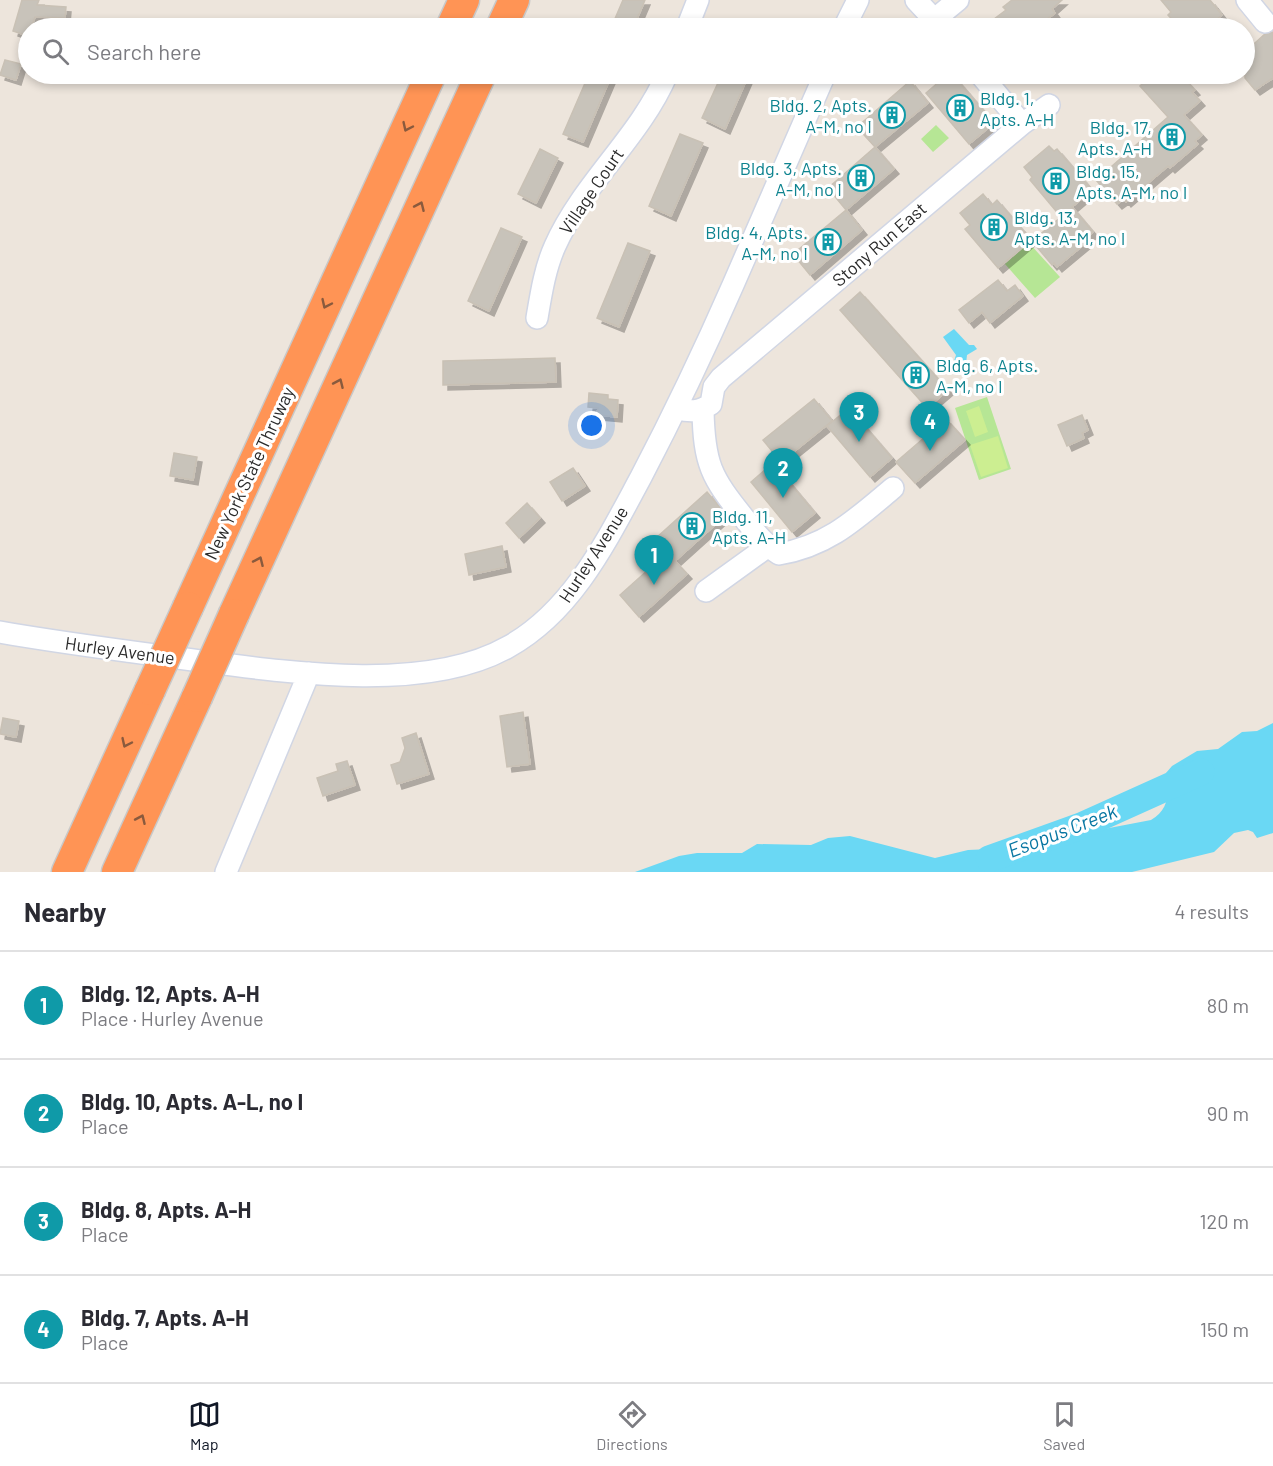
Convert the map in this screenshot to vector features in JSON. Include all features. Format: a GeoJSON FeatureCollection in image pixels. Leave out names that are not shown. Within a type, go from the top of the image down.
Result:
{"type":"FeatureCollection","features":[{"type":"Feature","properties":{"kind":"highway"},"geometry":{"type":"LineString","coordinates":[[456,18],[464,0]]}},
{"type":"Feature","properties":{"kind":"highway"},"geometry":{"type":"LineString","coordinates":[[506,18],[514,0]]}},
{"type":"Feature","properties":{"kind":"highway","name":"New York State Thruway"},"geometry":{"type":"LineString","coordinates":[[67,872],[426,84]]}},
{"type":"Feature","properties":{"kind":"highway"},"geometry":{"type":"LineString","coordinates":[[117,872],[475,84]]}},
{"type":"Feature","properties":{"kind":"street"},"geometry":{"type":"LineString","coordinates":[[691,18],[698,0]]}},
{"type":"Feature","properties":{"kind":"street"},"geometry":{"type":"LineString","coordinates":[[849,18],[858,0]]}},
{"type":"Feature","properties":{"kind":"street"},"geometry":{"type":"LineString","coordinates":[[916,0],[932,18]]}},
{"type":"Feature","properties":{"kind":"street"},"geometry":{"type":"LineString","coordinates":[[943,18],[958,0]]}},
{"type":"Feature","properties":{"kind":"street"},"geometry":{"type":"LineString","coordinates":[[1247,0],[1265,22]]}},
{"type":"Feature","properties":{"kind":"street","name":"Village Court"},"geometry":{"type":"LineString","coordinates":[[537,318],[540,296],[555,247],[584,197],[652,103],[662,84]]}},
{"type":"Feature","properties":{"kind":"street","name":"Hurley Avenue"},"geometry":{"type":"LineString","coordinates":[[0,632],[195,660],[309,673],[405,674],[464,664],[507,648],[540,626],[566,599],[612,531],[677,409],[821,84]]}},
{"type":"Feature","properties":{"kind":"street"},"geometry":{"type":"LineString","coordinates":[[989,84],[1022,123]]}},
{"type":"Feature","properties":{"kind":"street","name":"Stony Run East"},"geometry":{"type":"LineString","coordinates":[[703,410],[711,404],[714,387],[874,247],[1022,123],[1049,105]]}},
{"type":"Feature","properties":{"kind":"street"},"geometry":{"type":"LineString","coordinates":[[691,381],[714,387]]}},
{"type":"Feature","properties":{"kind":"street"},"geometry":{"type":"LineString","coordinates":[[677,409],[691,412],[703,410],[707,459],[717,484],[767,547],[779,555],[806,550],[838,533],[893,488]]}},
{"type":"Feature","properties":{"kind":"street"},"geometry":{"type":"LineString","coordinates":[[706,591],[767,547]]}},
{"type":"Feature","properties":{"kind":"street"},"geometry":{"type":"LineString","coordinates":[[226,872],[309,673]]}},
{"type":"Feature","properties":{"kind":"green space"},"geometry":{"type":"Polygon","coordinates":[[[936,125],[949,138],[933,152],[921,139],[936,125]]]}},
{"type":"Feature","properties":{"kind":"green space"},"geometry":{"type":"Polygon","coordinates":[[[1029,243],[1060,277],[1035,298],[1005,264],[1029,243]]]}},
{"type":"Feature","properties":{"kind":"green space"},"geometry":{"type":"Polygon","coordinates":[[[987,397],[1011,469],[979,480],[955,408],[987,397]]]}},
{"type":"Feature","properties":{"kind":"green space"},"geometry":{"type":"Polygon","coordinates":[[[979,406],[988,432],[975,437],[966,411],[979,406]]]}},
{"type":"Feature","properties":{"kind":"green space"},"geometry":{"type":"Polygon","coordinates":[[[998,436],[1008,468],[981,477],[970,445],[998,436]]]}},
{"type":"Feature","properties":{"kind":"water"},"geometry":{"type":"Polygon","coordinates":[[[954,329],[969,345],[974,345],[977,349],[967,355],[966,364],[959,368],[953,364],[956,355],[943,337],[954,329]]]}},
{"type":"Feature","properties":{"kind":"water"},"geometry":{"type":"Polygon","coordinates":[[[1273,723],[1273,833],[1257,838],[1253,832],[1248,830],[1234,833],[1214,852],[1132,872],[635,872],[679,856],[697,853],[742,853],[757,844],[811,845],[828,838],[850,836],[935,858],[968,850],[1034,847],[1083,833],[1151,820],[1165,805],[1167,799],[1166,773],[1172,766],[1197,751],[1218,749],[1242,732],[1257,731],[1273,723]]]}},
{"type":"Feature","properties":{"kind":"building"},"geometry":{"type":"Polygon","coordinates":[[[22,0],[39,0],[37,5],[66,7],[65,18],[18,18],[18,33],[13,31],[22,0]]]}},
{"type":"Feature","properties":{"kind":"building"},"geometry":{"type":"Polygon","coordinates":[[[623,0],[645,0],[637,18],[615,18],[623,0]]]}},
{"type":"Feature","properties":{"kind":"building"},"geometry":{"type":"Polygon","coordinates":[[[1012,0],[1062,0],[1052,9],[1055,13],[1048,18],[995,18],[1006,10],[1003,7],[1012,0]]]}},
{"type":"Feature","properties":{"kind":"building"},"geometry":{"type":"Polygon","coordinates":[[[1161,0],[1210,0],[1222,15],[1218,18],[1171,18],[1168,15],[1171,12],[1161,0]]]}},
{"type":"Feature","properties":{"kind":"building"},"geometry":{"type":"Polygon","coordinates":[[[1273,32],[1273,78],[1255,90],[1250,84],[1255,84],[1255,43],[1265,34],[1273,32]]]}},
{"type":"Feature","properties":{"kind":"building"},"geometry":{"type":"Polygon","coordinates":[[[5,60],[18,63],[16,80],[0,75],[5,60]]]}},
{"type":"Feature","properties":{"kind":"building"},"geometry":{"type":"Polygon","coordinates":[[[585,84],[608,84],[583,142],[563,134],[585,84]]]}},
{"type":"Feature","properties":{"kind":"building"},"geometry":{"type":"Polygon","coordinates":[[[717,84],[745,84],[725,129],[702,118],[717,84]]]}},
{"type":"Feature","properties":{"kind":"building","name":"Bldg. 2, Apts. A-M, no I"},"geometry":{"type":"Polygon","coordinates":[[[907,84],[912,84],[928,103],[875,147],[857,127],[907,84]]]}},
{"type":"Feature","properties":{"kind":"building","name":"Bldg. 1, Apts. A-H"},"geometry":{"type":"Polygon","coordinates":[[[936,84],[961,84],[994,123],[969,144],[926,93],[936,84]]]}},
{"type":"Feature","properties":{"kind":"building"},"geometry":{"type":"Polygon","coordinates":[[[1142,84],[1189,84],[1195,90],[1192,92],[1200,101],[1184,115],[1202,135],[1195,141],[1198,144],[1170,168],[1168,166],[1126,202],[1124,199],[1117,204],[1096,180],[1168,117],[1140,86],[1142,84]]]}},
{"type":"Feature","properties":{"kind":"building"},"geometry":{"type":"Polygon","coordinates":[[[680,134],[703,143],[671,216],[649,206],[680,134]]]}},
{"type":"Feature","properties":{"kind":"building"},"geometry":{"type":"Polygon","coordinates":[[[1049,146],[1054,151],[1057,149],[1092,190],[1072,207],[1093,232],[1086,238],[1088,241],[1057,267],[1054,263],[1052,265],[1032,241],[1061,217],[1030,180],[1032,177],[1024,167],[1049,146]]]}},
{"type":"Feature","properties":{"kind":"building","name":"Bldg. 3, Apts. A-M, no I"},"geometry":{"type":"Polygon","coordinates":[[[875,147],[894,169],[846,210],[828,188],[875,147]]]}},
{"type":"Feature","properties":{"kind":"building"},"geometry":{"type":"Polygon","coordinates":[[[540,149],[558,158],[536,203],[518,194],[540,149]]]}},
{"type":"Feature","properties":{"kind":"building","name":"Bldg. 13, Apts. A-M, no I"},"geometry":{"type":"Polygon","coordinates":[[[983,194],[992,205],[997,200],[1031,240],[998,268],[965,229],[970,225],[960,213],[983,194]]]}},
{"type":"Feature","properties":{"kind":"building","name":"Bldg. 4, Apts. A-M, no I"},"geometry":{"type":"Polygon","coordinates":[[[846,210],[862,230],[810,275],[793,254],[846,210]]]}},
{"type":"Feature","properties":{"kind":"building"},"geometry":{"type":"Polygon","coordinates":[[[501,228],[522,237],[489,311],[468,301],[501,228]]]}},
{"type":"Feature","properties":{"kind":"building"},"geometry":{"type":"Polygon","coordinates":[[[628,243],[650,251],[619,327],[597,318],[628,243]]]}},
{"type":"Feature","properties":{"kind":"building"},"geometry":{"type":"Polygon","coordinates":[[[998,280],[1007,291],[1015,285],[1023,296],[990,323],[982,312],[969,323],[959,310],[998,280]]]}},
{"type":"Feature","properties":{"kind":"building"},"geometry":{"type":"Polygon","coordinates":[[[860,292],[948,390],[927,408],[840,310],[860,292]]]}},
{"type":"Feature","properties":{"kind":"building"},"geometry":{"type":"Polygon","coordinates":[[[555,358],[556,382],[443,385],[443,361],[555,358]]]}},
{"type":"Feature","properties":{"kind":"building"},"geometry":{"type":"Polygon","coordinates":[[[589,393],[608,395],[608,399],[618,400],[617,417],[597,415],[598,408],[588,407],[589,393]]]}},
{"type":"Feature","properties":{"kind":"building"},"geometry":{"type":"Polygon","coordinates":[[[814,399],[832,421],[781,462],[763,440],[814,399]]]}},
{"type":"Feature","properties":{"kind":"building"},"geometry":{"type":"Polygon","coordinates":[[[849,408],[892,458],[870,477],[827,426],[849,408]]]}},
{"type":"Feature","properties":{"kind":"building"},"geometry":{"type":"Polygon","coordinates":[[[1082,415],[1088,430],[1082,433],[1084,438],[1067,446],[1058,425],[1082,415]]]}},
{"type":"Feature","properties":{"kind":"building"},"geometry":{"type":"Polygon","coordinates":[[[946,419],[965,440],[915,483],[896,462],[946,419]]]}},
{"type":"Feature","properties":{"kind":"building"},"geometry":{"type":"Polygon","coordinates":[[[174,453],[197,457],[193,480],[170,476],[174,453]]]}},
{"type":"Feature","properties":{"kind":"building"},"geometry":{"type":"Polygon","coordinates":[[[773,463],[815,513],[792,532],[751,482],[773,463]]]}},
{"type":"Feature","properties":{"kind":"building"},"geometry":{"type":"Polygon","coordinates":[[[573,468],[585,486],[562,501],[550,482],[573,468]]]}},
{"type":"Feature","properties":{"kind":"building"},"geometry":{"type":"Polygon","coordinates":[[[707,492],[726,515],[675,561],[687,574],[639,617],[620,595],[668,552],[656,538],[707,492]]]}},
{"type":"Feature","properties":{"kind":"building"},"geometry":{"type":"Polygon","coordinates":[[[527,503],[540,518],[519,538],[506,523],[527,503]]]}},
{"type":"Feature","properties":{"kind":"building"},"geometry":{"type":"Polygon","coordinates":[[[502,546],[506,567],[469,575],[465,554],[502,546]]]}},
{"type":"Feature","properties":{"kind":"building"},"geometry":{"type":"Polygon","coordinates":[[[523,712],[530,764],[507,767],[500,716],[523,712]]]}},
{"type":"Feature","properties":{"kind":"building"},"geometry":{"type":"Polygon","coordinates":[[[3,718],[19,721],[16,737],[0,734],[3,718]]]}},
{"type":"Feature","properties":{"kind":"building"},"geometry":{"type":"Polygon","coordinates":[[[416,733],[429,774],[397,784],[391,765],[400,762],[405,748],[402,738],[416,733]]]}},
{"type":"Feature","properties":{"kind":"building"},"geometry":{"type":"Polygon","coordinates":[[[347,761],[355,785],[323,796],[317,778],[338,771],[336,764],[347,761]]]}},
{"type":"Feature","properties":{"kind":"waterway","name":"Esopus Creek"},"geometry":{"type":"LineString","coordinates":[[989,859],[1081,826],[1201,772]]}},
{"type":"Feature","properties":{"kind":"place","name":"Bldg. 1, Apts. A-H"},"geometry":{"type":"Point","coordinates":[960,108]}},
{"type":"Feature","properties":{"kind":"place","name":"Bldg. 2, Apts. A-M, no I"},"geometry":{"type":"Point","coordinates":[892,115]}},
{"type":"Feature","properties":{"kind":"place","name":"Bldg. 17, Apts. A-H"},"geometry":{"type":"Point","coordinates":[1172,137]}},
{"type":"Feature","properties":{"kind":"place","name":"Bldg. 3, Apts. A-M, no I"},"geometry":{"type":"Point","coordinates":[861,178]}},
{"type":"Feature","properties":{"kind":"place","name":"Bldg. 15, Apts. A-M, no I"},"geometry":{"type":"Point","coordinates":[1056,181]}},
{"type":"Feature","properties":{"kind":"place","name":"Bldg. 13, Apts. A-M, no I"},"geometry":{"type":"Point","coordinates":[994,227]}},
{"type":"Feature","properties":{"kind":"place","name":"Bldg. 4, Apts. A-M, no I"},"geometry":{"type":"Point","coordinates":[828,242]}},
{"type":"Feature","properties":{"kind":"place","name":"Bldg. 6, Apts. A-M, no I"},"geometry":{"type":"Point","coordinates":[916,375]}},
{"type":"Feature","properties":{"kind":"place","name":"Bldg. 8, Apts. A-H"},"geometry":{"type":"Point","coordinates":[859,442]}},
{"type":"Feature","properties":{"kind":"place","name":"Bldg. 7, Apts. A-H"},"geometry":{"type":"Point","coordinates":[930,451]}},
{"type":"Feature","properties":{"kind":"place","name":"Bldg. 10, Apts. A-L, no I"},"geometry":{"type":"Point","coordinates":[783,498]}},
{"type":"Feature","properties":{"kind":"place","name":"Bldg. 11, Apts. A-H"},"geometry":{"type":"Point","coordinates":[692,526]}},
{"type":"Feature","properties":{"kind":"place","name":"Bldg. 12, Apts. A-H"},"geometry":{"type":"Point","coordinates":[654,585]}}]}
